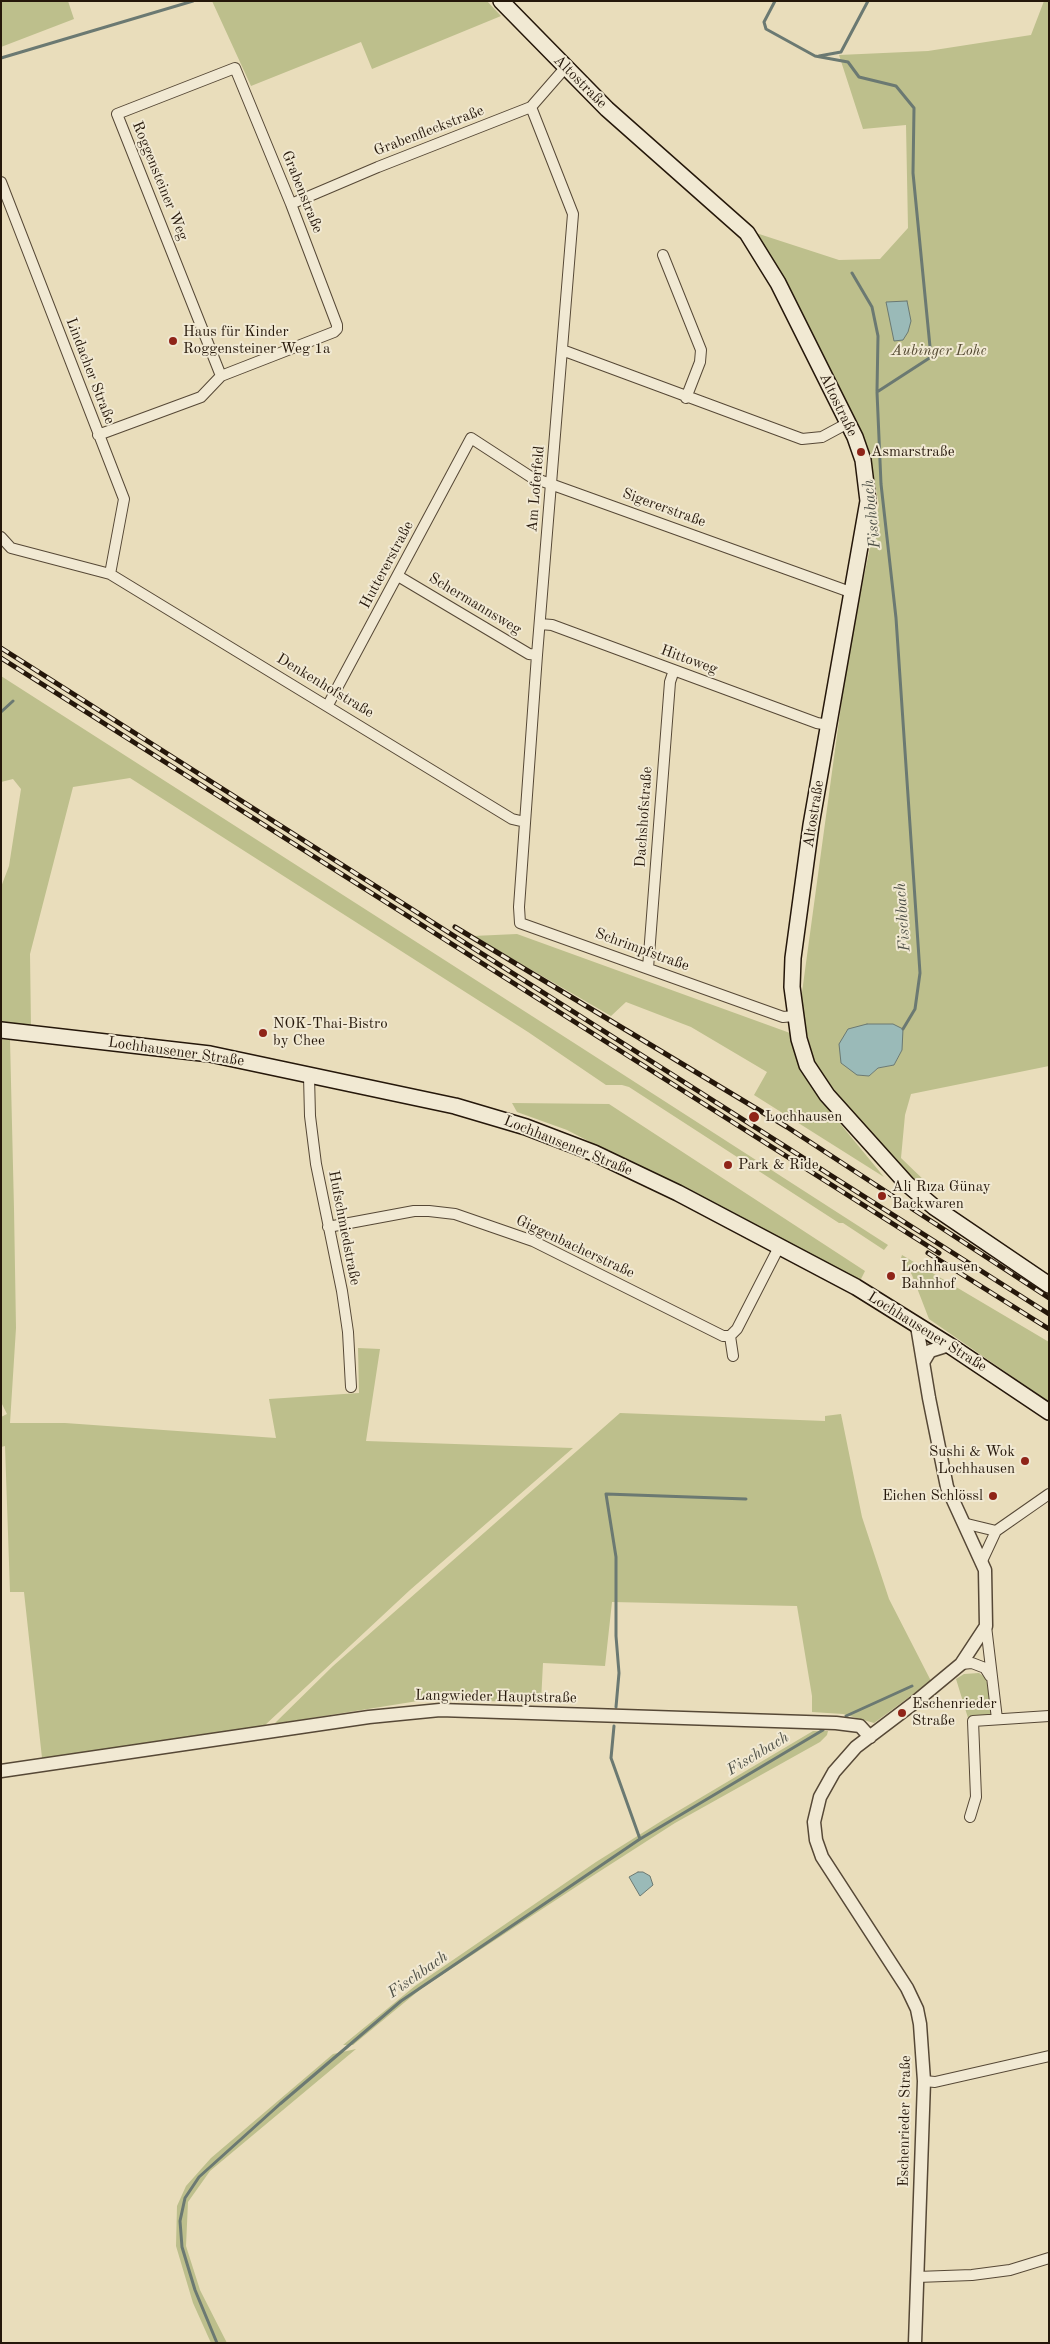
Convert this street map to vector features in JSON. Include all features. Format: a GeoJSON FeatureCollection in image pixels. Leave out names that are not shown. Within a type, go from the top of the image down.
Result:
{"type":"FeatureCollection","features":[{"type":"Feature","properties":{"kind":"main road","name":"Altostraße"},"geometry":{"type":"LineString","coordinates":[[501,1],[606,109],[747,233],[778,283],[848,423],[863,460],[868,501],[811,825],[793,958],[794,1016],[807,1065],[827,1095],[907,1184],[934,1206],[1049,1285]]}},
{"type":"Feature","properties":{"kind":"main road","name":"Lochhausener Straße"},"geometry":{"type":"LineString","coordinates":[[1,1030],[210,1054],[455,1106],[534,1130],[594,1153],[678,1193],[857,1288],[950,1346],[1049,1412]]}},
{"type":"Feature","properties":{"kind":"street","name":"Grabenstraße"},"geometry":{"type":"LineString","coordinates":[[221,376],[334,332],[337,329],[291,204],[235,68]]}},
{"type":"Feature","properties":{"kind":"street","name":"Roggensteiner Weg"},"geometry":{"type":"LineString","coordinates":[[221,376],[117,114],[235,68]]}},
{"type":"Feature","properties":{"kind":"street","name":"Grabenfleckstraße"},"geometry":{"type":"LineString","coordinates":[[291,204],[378,167],[531,107],[565,68]]}},
{"type":"Feature","properties":{"kind":"street","name":"Am Loferfeld"},"geometry":{"type":"LineString","coordinates":[[521,880],[573,210],[531,107]]}},
{"type":"Feature","properties":{"kind":"street","name":"Lindacher Straße"},"geometry":{"type":"LineString","coordinates":[[1,182],[124,499],[110,574]]}},
{"type":"Feature","properties":{"kind":"street"},"geometry":{"type":"LineString","coordinates":[[663,255],[701,350],[700,362],[686,398]]}},
{"type":"Feature","properties":{"kind":"street"},"geometry":{"type":"LineString","coordinates":[[562,350],[686,398],[802,439],[822,437],[848,423]]}},
{"type":"Feature","properties":{"kind":"street"},"geometry":{"type":"LineString","coordinates":[[98,436],[201,397],[221,376]]}},
{"type":"Feature","properties":{"kind":"street","name":"Sigererstraße"},"geometry":{"type":"LineString","coordinates":[[471,438],[532,477],[853,592]]}},
{"type":"Feature","properties":{"kind":"street","name":"Huttererstraße"},"geometry":{"type":"LineString","coordinates":[[328,705],[471,438]]}},
{"type":"Feature","properties":{"kind":"street","name":"Denkenhofstraße"},"geometry":{"type":"LineString","coordinates":[[1,537],[11,548],[110,574],[328,705],[512,819],[525,822]]}},
{"type":"Feature","properties":{"kind":"street","name":"Schermannsweg"},"geometry":{"type":"LineString","coordinates":[[398,576],[528,654],[537,655]]}},
{"type":"Feature","properties":{"kind":"street","name":"Hittoweg"},"geometry":{"type":"LineString","coordinates":[[540,624],[552,625],[817,723],[828,725]]}},
{"type":"Feature","properties":{"kind":"street","name":"Dachshofstraße"},"geometry":{"type":"LineString","coordinates":[[648,968],[670,682],[674,670]]}},
{"type":"Feature","properties":{"kind":"street","name":"Schrimpfstraße"},"geometry":{"type":"LineString","coordinates":[[521,880],[520,923],[782,1017],[794,1016]]}},
{"type":"Feature","properties":{"kind":"street","name":"Hufschmiedstraße"},"geometry":{"type":"LineString","coordinates":[[309,1076],[310,1116],[316,1164],[348,1332],[351,1387]]}},
{"type":"Feature","properties":{"kind":"street","name":"Giggenbacherstraße"},"geometry":{"type":"LineString","coordinates":[[328,1227],[414,1211],[455,1214],[533,1241],[723,1336],[730,1336]]}},
{"type":"Feature","properties":{"kind":"street"},"geometry":{"type":"LineString","coordinates":[[733,1356],[730,1336],[736,1329],[779,1247]]}},
{"type":"Feature","properties":{"kind":"street"},"geometry":{"type":"LineString","coordinates":[[917,1326],[947,1487],[985,1570],[986,1626],[997,1719]]}},
{"type":"Feature","properties":{"kind":"street"},"geometry":{"type":"LineString","coordinates":[[924,1361],[934,1348],[950,1346]]}},
{"type":"Feature","properties":{"kind":"street"},"geometry":{"type":"LineString","coordinates":[[982,1561],[996,1531],[1049,1494]]}},
{"type":"Feature","properties":{"kind":"street"},"geometry":{"type":"LineString","coordinates":[[963,1523],[996,1531]]}},
{"type":"Feature","properties":{"kind":"street"},"geometry":{"type":"LineString","coordinates":[[961,1664],[986,1626]]}},
{"type":"Feature","properties":{"kind":"street"},"geometry":{"type":"LineString","coordinates":[[961,1664],[972,1663],[984,1668],[991,1677]]}},
{"type":"Feature","properties":{"kind":"street","name":"Eschenrieder Straße"},"geometry":{"type":"LineString","coordinates":[[915,2343],[924,2081],[917,2009],[907,1988],[822,1857],[816,1840],[814,1822],[820,1797],[834,1772],[856,1747],[961,1664]]}},
{"type":"Feature","properties":{"kind":"street","name":"Langwieder Hauptstraße"},"geometry":{"type":"LineString","coordinates":[[1,1771],[369,1717],[440,1710],[836,1723],[860,1726],[870,1736]]}},
{"type":"Feature","properties":{"kind":"street"},"geometry":{"type":"LineString","coordinates":[[970,1817],[976,1796],[973,1721],[1049,1716]]}},
{"type":"Feature","properties":{"kind":"street"},"geometry":{"type":"LineString","coordinates":[[924,2081],[935,2082],[1049,2056]]}},
{"type":"Feature","properties":{"kind":"street"},"geometry":{"type":"LineString","coordinates":[[917,2277],[972,2275],[1010,2270],[1049,2258]]}},
{"type":"Feature","properties":{"kind":"green space"},"geometry":{"type":"Polygon","coordinates":[[[1,1],[68,1],[74,19],[1,47],[1,1]]]}},
{"type":"Feature","properties":{"kind":"green space"},"geometry":{"type":"Polygon","coordinates":[[[212,1],[487,1],[501,16],[372,69],[361,42],[251,86],[212,1]]]}},
{"type":"Feature","properties":{"kind":"green space","name":"Aubinger Lohe"},"geometry":{"type":"Polygon","coordinates":[[[1044,1],[1049,1],[1049,1066],[911,1094],[905,1115],[901,1158],[928,1184],[926,1193],[856,1119],[815,1064],[800,1007],[849,647],[879,505],[870,458],[756,233],[839,260],[880,259],[908,228],[906,125],[863,129],[839,55],[928,51],[1031,35],[1044,1]],[[902,1050],[857,1075],[869,1076],[878,1068],[894,1065],[902,1050]]]}},
{"type":"Feature","properties":{"kind":"green space"},"geometry":{"type":"Polygon","coordinates":[[[1,676],[888,1245],[884,1250],[843,1223],[839,1223],[629,1087],[606,1085],[528,1032],[130,778],[73,787],[30,954],[31,1028],[1,1025],[1,887],[9,866],[21,789],[13,779],[1,782],[1,676]]]}},
{"type":"Feature","properties":{"kind":"green space"},"geometry":{"type":"Polygon","coordinates":[[[517,934],[790,1033],[804,1068],[828,1109],[884,1177],[754,1095],[767,1072],[691,1027],[626,1002],[611,1016],[473,936],[517,934]]]}},
{"type":"Feature","properties":{"kind":"green space"},"geometry":{"type":"Polygon","coordinates":[[[1,1039],[10,1040],[14,1209],[16,1328],[10,1423],[65,1423],[276,1438],[269,1399],[359,1393],[358,1348],[380,1349],[366,1441],[573,1448],[410,1590],[264,1726],[42,1758],[24,1592],[10,1592],[5,1446],[1,1447],[1,1417],[7,1414],[1,1402],[1,1039]]]}},
{"type":"Feature","properties":{"kind":"green space"},"geometry":{"type":"Polygon","coordinates":[[[512,1103],[609,1104],[865,1271],[861,1279],[857,1280],[567,1130],[517,1112],[512,1103]]]}},
{"type":"Feature","properties":{"kind":"green space"},"geometry":{"type":"Polygon","coordinates":[[[902,1255],[1049,1342],[1049,1402],[929,1319],[912,1275],[901,1258],[902,1255]]]}},
{"type":"Feature","properties":{"kind":"green space"},"geometry":{"type":"Polygon","coordinates":[[[620,1413],[825,1421],[825,1416],[841,1414],[862,1517],[889,1599],[931,1681],[874,1723],[843,1714],[812,1712],[812,1696],[797,1606],[612,1602],[605,1666],[543,1663],[541,1702],[424,1700],[274,1724],[333,1666],[620,1413]]]}},
{"type":"Feature","properties":{"kind":"green space"},"geometry":{"type":"Polygon","coordinates":[[[979,1673],[986,1678],[993,1716],[968,1718],[956,1679],[964,1674],[979,1673]]]}},
{"type":"Feature","properties":{"kind":"green space"},"geometry":{"type":"Polygon","coordinates":[[[813,1731],[828,1731],[827,1735],[820,1742],[675,1823],[594,1875],[422,1988],[353,2045],[343,2045],[415,1986],[596,1862],[813,1731]]]}},
{"type":"Feature","properties":{"kind":"green space"},"geometry":{"type":"Polygon","coordinates":[[[356,2049],[210,2171],[188,2202],[186,2246],[200,2290],[227,2343],[211,2343],[193,2303],[176,2246],[177,2206],[186,2186],[211,2158],[333,2054],[356,2049]]]}},
{"type":"Feature","properties":{"kind":"water"},"geometry":{"type":"Polygon","coordinates":[[[907,301],[911,321],[908,332],[903,340],[894,341],[886,302],[907,301]]]}},
{"type":"Feature","properties":{"kind":"water"},"geometry":{"type":"Polygon","coordinates":[[[867,1024],[893,1024],[903,1029],[902,1050],[894,1065],[878,1068],[869,1076],[857,1075],[841,1063],[839,1044],[848,1029],[867,1024]]]}},
{"type":"Feature","properties":{"kind":"water"},"geometry":{"type":"Polygon","coordinates":[[[638,1872],[643,1872],[650,1876],[653,1885],[640,1896],[629,1877],[638,1872]]]}},
{"type":"Feature","properties":{"kind":"waterway"},"geometry":{"type":"LineString","coordinates":[[1,58],[193,1]]}},
{"type":"Feature","properties":{"kind":"waterway","name":"Fischbach"},"geometry":{"type":"LineString","coordinates":[[775,1],[764,22],[766,29],[815,56],[848,62],[859,77],[896,86],[914,108],[913,173],[931,357],[877,392],[881,484],[896,618],[920,973],[915,1009],[903,1029]]}},
{"type":"Feature","properties":{"kind":"waterway"},"geometry":{"type":"LineString","coordinates":[[819,56],[841,52],[868,1]]}},
{"type":"Feature","properties":{"kind":"waterway"},"geometry":{"type":"LineString","coordinates":[[852,273],[872,307],[878,336],[877,391]]}},
{"type":"Feature","properties":{"kind":"waterway"},"geometry":{"type":"LineString","coordinates":[[1,712],[13,701]]}},
{"type":"Feature","properties":{"kind":"waterway","name":"Fischbach"},"geometry":{"type":"LineString","coordinates":[[616,1707],[619,1673],[616,1636],[616,1557],[606,1494],[746,1499]]}},
{"type":"Feature","properties":{"kind":"waterway","name":"Fischbach"},"geometry":{"type":"LineString","coordinates":[[846,1716],[912,1686]]}},
{"type":"Feature","properties":{"kind":"waterway"},"geometry":{"type":"LineString","coordinates":[[614,1726],[611,1758],[640,1839]]}},
{"type":"Feature","properties":{"kind":"waterway","name":"Fischbach"},"geometry":{"type":"LineString","coordinates":[[217,2343],[195,2290],[182,2247],[180,2221],[185,2198],[199,2177],[280,2104],[401,2001],[640,1839],[823,1730]]}},
{"type":"Feature","properties":{"kind":"railway"},"geometry":{"type":"LineString","coordinates":[[1,648],[1049,1314]]}},
{"type":"Feature","properties":{"kind":"railway"},"geometry":{"type":"LineString","coordinates":[[1,658],[939,1253]]}},
{"type":"Feature","properties":{"kind":"railway"},"geometry":{"type":"LineString","coordinates":[[455,927],[787,1127],[1049,1298]]}},
{"type":"Feature","properties":{"kind":"railway"},"geometry":{"type":"LineString","coordinates":[[928,1253],[1049,1329]]}},
{"type":"Feature","properties":{"kind":"place","name":"Haus für Kinder Roggensteiner Weg 1a"},"geometry":{"type":"Point","coordinates":[173,341]}},
{"type":"Feature","properties":{"kind":"place","name":"Asmarstraße"},"geometry":{"type":"Point","coordinates":[861,452]}},
{"type":"Feature","properties":{"kind":"place","name":"NOK-Thai-Bistro by Chee"},"geometry":{"type":"Point","coordinates":[263,1033]}},
{"type":"Feature","properties":{"kind":"place","name":"Lochhausen"},"geometry":{"type":"Point","coordinates":[754,1117]}},
{"type":"Feature","properties":{"kind":"place","name":"Park & Ride"},"geometry":{"type":"Point","coordinates":[728,1165]}},
{"type":"Feature","properties":{"kind":"place","name":"Ali Rıza Günay Backwaren"},"geometry":{"type":"Point","coordinates":[882,1196]}},
{"type":"Feature","properties":{"kind":"place","name":"Lochhausen Bahnhof"},"geometry":{"type":"Point","coordinates":[891,1276]}},
{"type":"Feature","properties":{"kind":"place","name":"Sushi & Wok Lochhausen"},"geometry":{"type":"Point","coordinates":[1025,1461]}},
{"type":"Feature","properties":{"kind":"place","name":"Eichen Schlössl"},"geometry":{"type":"Point","coordinates":[993,1496]}},
{"type":"Feature","properties":{"kind":"place","name":"Eschenrieder Straße"},"geometry":{"type":"Point","coordinates":[902,1713]}}]}
